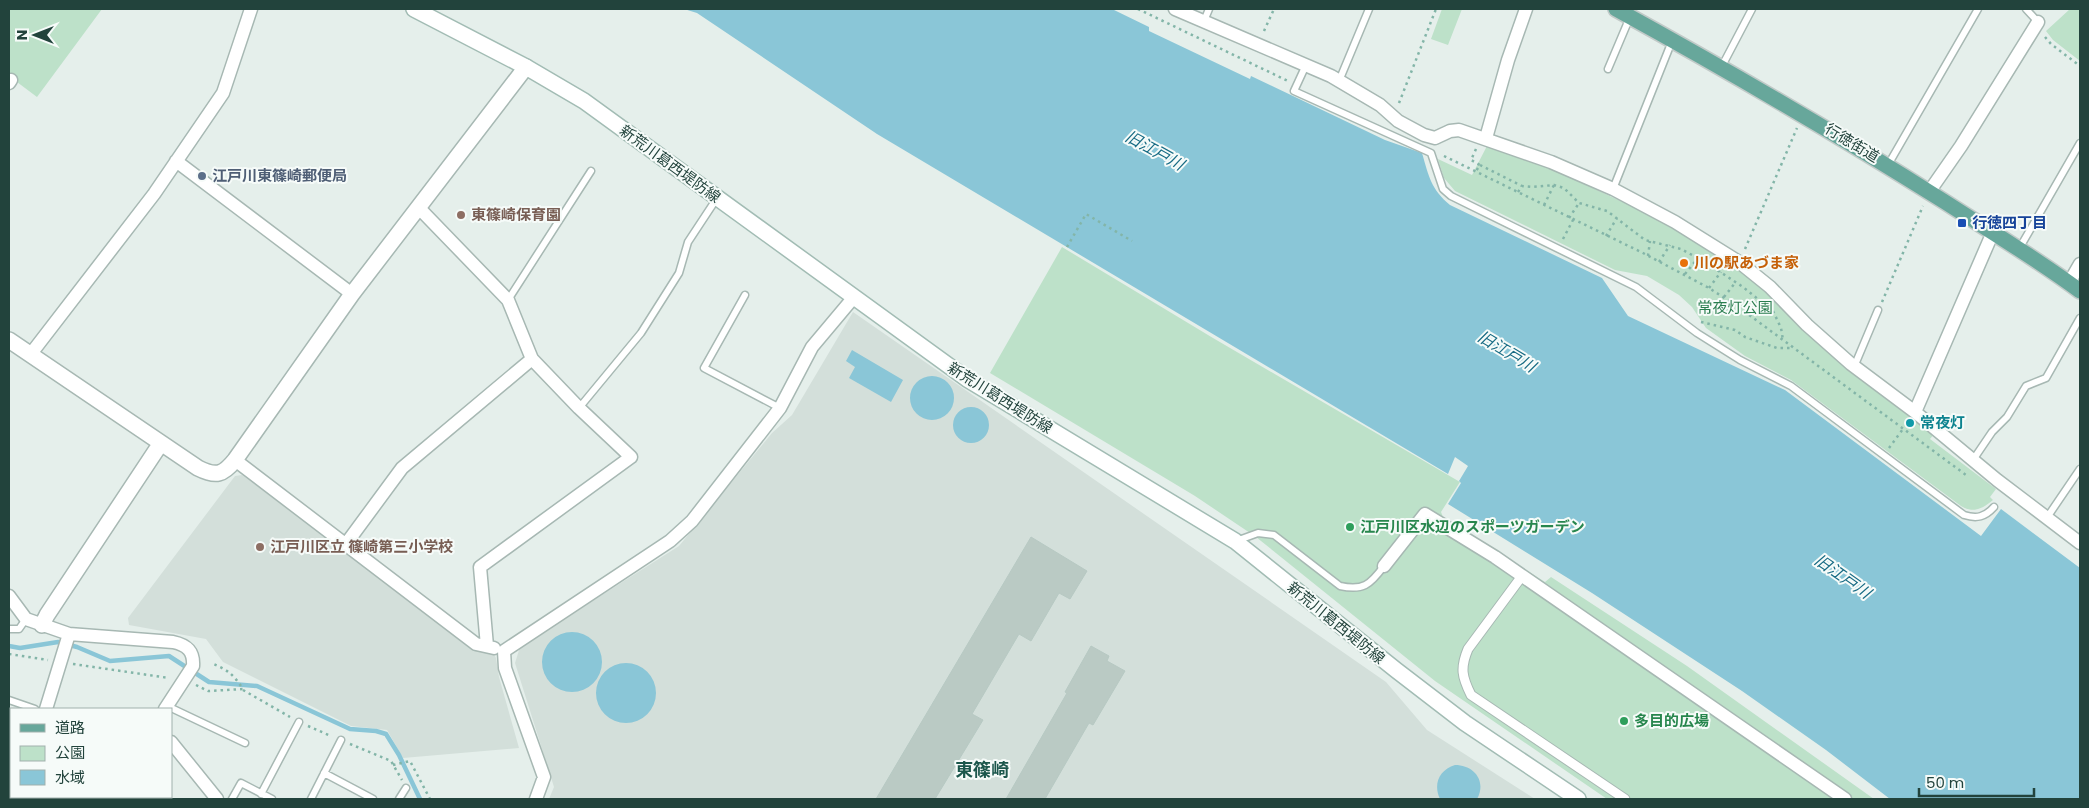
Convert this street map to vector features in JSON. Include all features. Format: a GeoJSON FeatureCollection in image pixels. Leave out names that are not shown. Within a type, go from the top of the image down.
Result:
{"type":"FeatureCollection","features":[{"type":"Feature","properties":{"kind":"main road","name":"新荒川葛西堤防線"},"geometry":{"type":"LineString","coordinates":[[414,9],[526,67],[584,101],[967,379],[1235,541],[1465,723],[1578,799]]}},
{"type":"Feature","properties":{"kind":"main road","name":"行徳街道"},"geometry":{"type":"LineString","coordinates":[[1620,11],[1803,114],[1888,165],[2075,287]]}},
{"type":"Feature","properties":{"kind":"main road"},"geometry":{"type":"LineString","coordinates":[[9,340],[207,472],[220,473],[228,470],[352,294],[526,67]]}},
{"type":"Feature","properties":{"kind":"main road"},"geometry":{"type":"LineString","coordinates":[[42,625],[161,443]]}},
{"type":"Feature","properties":{"kind":"street"},"geometry":{"type":"LineString","coordinates":[[30,355],[154,194],[223,93],[251,9]]}},
{"type":"Feature","properties":{"kind":"street"},"geometry":{"type":"LineString","coordinates":[[1175,9],[1339,81],[1380,105],[1392,116],[1431,138],[1439,138],[1450,130],[1486,138],[1613,189],[1675,222],[1739,262],[1770,288],[1807,325],[1854,367],[1915,412],[2046,519],[2080,543]]}},
{"type":"Feature","properties":{"kind":"street"},"geometry":{"type":"LineString","coordinates":[[1486,138],[1508,60],[1526,9]]}},
{"type":"Feature","properties":{"kind":"street"},"geometry":{"type":"LineString","coordinates":[[1929,192],[1961,146],[2038,22]]}},
{"type":"Feature","properties":{"kind":"street"},"geometry":{"type":"LineString","coordinates":[[176,161],[352,294]]}},
{"type":"Feature","properties":{"kind":"street"},"geometry":{"type":"LineString","coordinates":[[418,207],[508,300],[532,359],[579,408],[631,457],[480,567],[487,646]]}},
{"type":"Feature","properties":{"kind":"street"},"geometry":{"type":"LineString","coordinates":[[1915,412],[1993,232]]}},
{"type":"Feature","properties":{"kind":"street"},"geometry":{"type":"LineString","coordinates":[[2075,287],[2080,264]]}},
{"type":"Feature","properties":{"kind":"street"},"geometry":{"type":"LineString","coordinates":[[235,460],[476,644],[504,651],[670,541],[692,521],[780,408],[812,347],[854,297]]}},
{"type":"Feature","properties":{"kind":"street"},"geometry":{"type":"LineString","coordinates":[[346,544],[402,468],[532,359]]}},
{"type":"Feature","properties":{"kind":"street"},"geometry":{"type":"LineString","coordinates":[[1384,566],[1425,514],[1522,576],[1845,799]]}},
{"type":"Feature","properties":{"kind":"street"},"geometry":{"type":"LineString","coordinates":[[1522,576],[1468,648],[1462,662],[1463,680],[1471,695],[1625,799]]}},
{"type":"Feature","properties":{"kind":"street"},"geometry":{"type":"LineString","coordinates":[[9,596],[26,620],[42,625],[67,641],[181,644],[190,650],[194,659],[189,674],[166,707]]}},
{"type":"Feature","properties":{"kind":"street"},"geometry":{"type":"LineString","coordinates":[[46,708],[67,641]]}},
{"type":"Feature","properties":{"kind":"street"},"geometry":{"type":"LineString","coordinates":[[504,651],[505,668],[544,777],[536,799]]}},
{"type":"Feature","properties":{"kind":"street"},"geometry":{"type":"LineString","coordinates":[[172,743],[217,799]]}},
{"type":"Feature","properties":{"kind":"lane"},"geometry":{"type":"LineString","coordinates":[[1204,21],[1209,9]]}},
{"type":"Feature","properties":{"kind":"lane"},"geometry":{"type":"LineString","coordinates":[[1339,81],[1369,9]]}},
{"type":"Feature","properties":{"kind":"lane"},"geometry":{"type":"LineString","coordinates":[[1721,68],[1752,9]]}},
{"type":"Feature","properties":{"kind":"lane"},"geometry":{"type":"LineString","coordinates":[[1888,165],[1978,9]]}},
{"type":"Feature","properties":{"kind":"lane"},"geometry":{"type":"LineString","coordinates":[[2026,9],[2038,22]]}},
{"type":"Feature","properties":{"kind":"lane"},"geometry":{"type":"LineString","coordinates":[[1608,68],[1620,11]]}},
{"type":"Feature","properties":{"kind":"lane"},"geometry":{"type":"LineString","coordinates":[[1613,189],[1672,40]]}},
{"type":"Feature","properties":{"kind":"lane"},"geometry":{"type":"LineString","coordinates":[[1306,65],[1294,91],[1431,153],[1443,189],[1451,196],[1636,287],[1697,334],[1740,360],[1791,386],[1964,515],[1974,518],[1987,515],[1994,507]]}},
{"type":"Feature","properties":{"kind":"lane"},"geometry":{"type":"LineString","coordinates":[[2019,249],[2080,143]]}},
{"type":"Feature","properties":{"kind":"lane"},"geometry":{"type":"LineString","coordinates":[[508,300],[591,171]]}},
{"type":"Feature","properties":{"kind":"lane"},"geometry":{"type":"LineString","coordinates":[[579,408],[641,333],[679,273],[688,242],[717,198]]}},
{"type":"Feature","properties":{"kind":"lane"},"geometry":{"type":"LineString","coordinates":[[745,295],[704,368],[780,408]]}},
{"type":"Feature","properties":{"kind":"lane"},"geometry":{"type":"LineString","coordinates":[[1854,367],[1878,310]]}},
{"type":"Feature","properties":{"kind":"lane"},"geometry":{"type":"LineString","coordinates":[[1974,460],[2026,386],[2046,378],[2080,318]]}},
{"type":"Feature","properties":{"kind":"lane"},"geometry":{"type":"LineString","coordinates":[[2046,519],[2080,469]]}},
{"type":"Feature","properties":{"kind":"lane"},"geometry":{"type":"LineString","coordinates":[[1235,541],[1247,535],[1258,533],[1274,536],[1340,586],[1351,588],[1359,588],[1365,585],[1374,579],[1384,566]]}},
{"type":"Feature","properties":{"kind":"lane"},"geometry":{"type":"LineString","coordinates":[[9,629],[20,629],[26,620]]}},
{"type":"Feature","properties":{"kind":"lane"},"geometry":{"type":"LineString","coordinates":[[9,700],[32,708]]}},
{"type":"Feature","properties":{"kind":"lane"},"geometry":{"type":"LineString","coordinates":[[172,710],[245,743]]}},
{"type":"Feature","properties":{"kind":"lane"},"geometry":{"type":"LineString","coordinates":[[261,794],[299,722]]}},
{"type":"Feature","properties":{"kind":"lane"},"geometry":{"type":"LineString","coordinates":[[311,799],[341,740]]}},
{"type":"Feature","properties":{"kind":"lane"},"geometry":{"type":"LineString","coordinates":[[324,773],[373,799]]}},
{"type":"Feature","properties":{"kind":"lane"},"geometry":{"type":"LineString","coordinates":[[232,799],[240,783],[272,799]]}},
{"type":"Feature","properties":{"kind":"lane"},"geometry":{"type":"LineString","coordinates":[[399,799],[406,788]]}},
{"type":"Feature","properties":{"kind":"path"},"geometry":{"type":"LineString","coordinates":[[1258,44],[1274,9]]}},
{"type":"Feature","properties":{"kind":"path"},"geometry":{"type":"LineString","coordinates":[[1392,116],[1436,9]]}},
{"type":"Feature","properties":{"kind":"path"},"geometry":{"type":"LineString","coordinates":[[2038,22],[2051,44],[2080,66]]}},
{"type":"Feature","properties":{"kind":"path"},"geometry":{"type":"LineString","coordinates":[[1739,262],[1803,114]]}},
{"type":"Feature","properties":{"kind":"path"},"geometry":{"type":"LineString","coordinates":[[1474,162],[1522,186],[1554,185],[1564,188],[1579,203],[1598,207],[1617,217],[1645,240],[1670,246],[1698,258],[1721,272],[1774,311],[1781,328],[1783,340]]}},
{"type":"Feature","properties":{"kind":"path"},"geometry":{"type":"LineString","coordinates":[[1480,165],[1475,171],[1648,256],[1724,297],[1974,480]]}},
{"type":"Feature","properties":{"kind":"path"},"geometry":{"type":"LineString","coordinates":[[1544,205],[1554,185]]}},
{"type":"Feature","properties":{"kind":"path"},"geometry":{"type":"LineString","coordinates":[[1518,192],[1522,186]]}},
{"type":"Feature","properties":{"kind":"path"},"geometry":{"type":"LineString","coordinates":[[1878,310],[1929,192]]}},
{"type":"Feature","properties":{"kind":"path"},"geometry":{"type":"LineString","coordinates":[[1569,218],[1579,203]]}},
{"type":"Feature","properties":{"kind":"path"},"geometry":{"type":"LineString","coordinates":[[1067,246],[1086,214],[1132,241]]}},
{"type":"Feature","properties":{"kind":"path"},"geometry":{"type":"LineString","coordinates":[[1606,236],[1617,217]]}},
{"type":"Feature","properties":{"kind":"path"},"geometry":{"type":"LineString","coordinates":[[1558,249],[1573,220]]}},
{"type":"Feature","properties":{"kind":"path"},"geometry":{"type":"LineString","coordinates":[[1648,256],[1650,241]]}},
{"type":"Feature","properties":{"kind":"path"},"geometry":{"type":"LineString","coordinates":[[1659,262],[1670,246]]}},
{"type":"Feature","properties":{"kind":"path"},"geometry":{"type":"LineString","coordinates":[[1685,275],[1698,258]]}},
{"type":"Feature","properties":{"kind":"path"},"geometry":{"type":"LineString","coordinates":[[1709,288],[1721,272]]}},
{"type":"Feature","properties":{"kind":"path"},"geometry":{"type":"LineString","coordinates":[[1724,297],[1735,282]]}},
{"type":"Feature","properties":{"kind":"path"},"geometry":{"type":"LineString","coordinates":[[1748,314],[1760,300]]}},
{"type":"Feature","properties":{"kind":"path"},"geometry":{"type":"LineString","coordinates":[[1676,316],[1735,330],[1745,337],[1776,348],[1795,348]]}},
{"type":"Feature","properties":{"kind":"path"},"geometry":{"type":"LineString","coordinates":[[1867,401],[1872,395]]}},
{"type":"Feature","properties":{"kind":"path"},"geometry":{"type":"LineString","coordinates":[[1882,414],[1888,406]]}},
{"type":"Feature","properties":{"kind":"path"},"geometry":{"type":"LineString","coordinates":[[1884,455],[1903,429]]}},
{"type":"Feature","properties":{"kind":"path"},"geometry":{"type":"LineString","coordinates":[[9,654],[61,662],[189,674],[208,691],[243,690]]}},
{"type":"Feature","properties":{"kind":"path"},"geometry":{"type":"LineString","coordinates":[[211,662],[227,669],[235,677],[243,690],[299,722],[391,761]]}},
{"type":"Feature","properties":{"kind":"path"},"geometry":{"type":"LineString","coordinates":[[393,765],[410,761],[430,799]]}},
{"type":"Feature","properties":{"kind":"shaded area"},"geometry":{"type":"Polygon","coordinates":[[[853,312],[1386,682],[1427,730],[1535,799],[549,799],[554,787],[515,663],[520,647],[679,546],[772,433],[792,415],[853,312]]]}},
{"type":"Feature","properties":{"kind":"shaded area","name":"江戸川区立 篠崎第三小学校"},"geometry":{"type":"Polygon","coordinates":[[[242,475],[479,650],[492,650],[496,658],[499,677],[519,748],[403,758],[387,730],[351,726],[223,662],[206,639],[129,625],[128,618],[235,476],[242,475]]]}},
{"type":"Feature","properties":{"kind":"green space"},"geometry":{"type":"Polygon","coordinates":[[[9,9],[102,9],[37,97],[9,76],[9,9]]]}},
{"type":"Feature","properties":{"kind":"green space"},"geometry":{"type":"Polygon","coordinates":[[[1442,9],[1462,9],[1448,45],[1431,39],[1442,9]]]}},
{"type":"Feature","properties":{"kind":"green space"},"geometry":{"type":"Polygon","coordinates":[[[2070,9],[2080,9],[2080,61],[2053,40],[2046,31],[2070,9]]]}},
{"type":"Feature","properties":{"kind":"green space","name":"常夜灯公園"},"geometry":{"type":"Polygon","coordinates":[[[1488,144],[1548,167],[1646,213],[1733,263],[1935,433],[1930,439],[1996,489],[1990,497],[1993,500],[1974,510],[1961,506],[1791,380],[1745,356],[1706,328],[1692,307],[1679,295],[1647,276],[1615,270],[1455,191],[1444,178],[1438,159],[1472,175],[1488,144]]]}},
{"type":"Feature","properties":{"kind":"green space","name":"江戸川区水辺のスポーツガーデン"},"geometry":{"type":"Polygon","coordinates":[[[1062,247],[1213,338],[1460,482],[1441,512],[1443,517],[1545,582],[1551,577],[1687,666],[1874,799],[1607,799],[1435,681],[1256,537],[1195,496],[990,373],[1062,247]]]}},
{"type":"Feature","properties":{"kind":"water","name":"旧江戸川"},"geometry":{"type":"Polygon","coordinates":[[[684,9],[1112,9],[1149,27],[1149,31],[1250,79],[1251,76],[1385,140],[1422,153],[1435,188],[1450,205],[1602,278],[1628,316],[1785,390],[1981,536],[2001,509],[2080,568],[2080,799],[1890,799],[1826,750],[1742,691],[1592,593],[1448,504],[1461,483],[1459,481],[1468,466],[1455,457],[1448,474],[877,134],[697,13],[684,9]]]}},
{"type":"Feature","properties":{"kind":"water"},"geometry":{"type":"Polygon","coordinates":[[[852,350],[903,380],[891,402],[849,378],[855,367],[846,361],[852,350]]]}},
{"type":"Feature","properties":{"kind":"water"},"geometry":{"type":"Polygon","coordinates":[[[928,376],[936,376],[948,382],[954,398],[948,414],[936,420],[928,420],[916,414],[910,402],[910,394],[916,382],[928,376]]]}},
{"type":"Feature","properties":{"kind":"water"},"geometry":{"type":"Polygon","coordinates":[[[971,407],[978,408],[984,412],[988,418],[988,432],[984,438],[978,442],[971,443],[964,442],[958,438],[954,432],[953,425],[954,418],[958,412],[964,408],[971,407]]]}},
{"type":"Feature","properties":{"kind":"water"},"geometry":{"type":"Polygon","coordinates":[[[566,632],[578,632],[589,637],[597,645],[602,656],[600,674],[589,687],[578,692],[566,692],[555,687],[547,679],[542,668],[542,656],[547,645],[555,637],[566,632]]]}},
{"type":"Feature","properties":{"kind":"water"},"geometry":{"type":"Polygon","coordinates":[[[620,663],[632,663],[643,668],[651,676],[656,687],[654,705],[643,718],[632,723],[620,723],[609,718],[601,710],[596,699],[596,687],[601,676],[609,668],[620,663]]]}},
{"type":"Feature","properties":{"kind":"water"},"geometry":{"type":"Polygon","coordinates":[[[1455,765],[1468,768],[1477,775],[1480,792],[1477,799],[1440,799],[1437,788],[1439,778],[1445,770],[1455,765]]]}},
{"type":"Feature","properties":{"kind":"building"},"geometry":{"type":"Polygon","coordinates":[[[1031,537],[1087,571],[1070,599],[1059,593],[1031,641],[1019,634],[972,714],[983,720],[935,799],[876,799],[1031,537]]]}},
{"type":"Feature","properties":{"kind":"building"},"geometry":{"type":"Polygon","coordinates":[[[1091,646],[1109,656],[1107,661],[1125,671],[1093,725],[1089,723],[1045,799],[1006,799],[1067,693],[1065,692],[1091,646]]]}},
{"type":"Feature","properties":{"kind":"waterway"},"geometry":{"type":"LineString","coordinates":[[9,646],[20,648],[58,642],[77,647],[110,661],[169,656],[209,682],[257,686],[350,729],[376,731],[386,734],[399,755],[420,799]]}},
{"type":"Feature","properties":{"kind":"place","name":"江戸川東篠崎郵便局"},"geometry":{"type":"Point","coordinates":[202,176]}},
{"type":"Feature","properties":{"kind":"place","name":"東篠崎保育園"},"geometry":{"type":"Point","coordinates":[461,215]}},
{"type":"Feature","properties":{"kind":"place","name":"行徳四丁目"},"geometry":{"type":"Point","coordinates":[1962,223]}},
{"type":"Feature","properties":{"kind":"place","name":"川の駅あづま家"},"geometry":{"type":"Point","coordinates":[1684,263]}},
{"type":"Feature","properties":{"kind":"place","name":"常夜灯"},"geometry":{"type":"Point","coordinates":[1910,423]}},
{"type":"Feature","properties":{"kind":"place","name":"江戸川区水辺のスポーツガーデン"},"geometry":{"type":"Point","coordinates":[1350,527]}},
{"type":"Feature","properties":{"kind":"place","name":"江戸川区立 篠崎第三小学校"},"geometry":{"type":"Point","coordinates":[260,547]}},
{"type":"Feature","properties":{"kind":"place","name":"多目的広場"},"geometry":{"type":"Point","coordinates":[1624,721]}},
{"type":"Feature","properties":{"kind":"district","name":"東篠崎"},"geometry":{"type":"Point","coordinates":[982,770]}}]}
